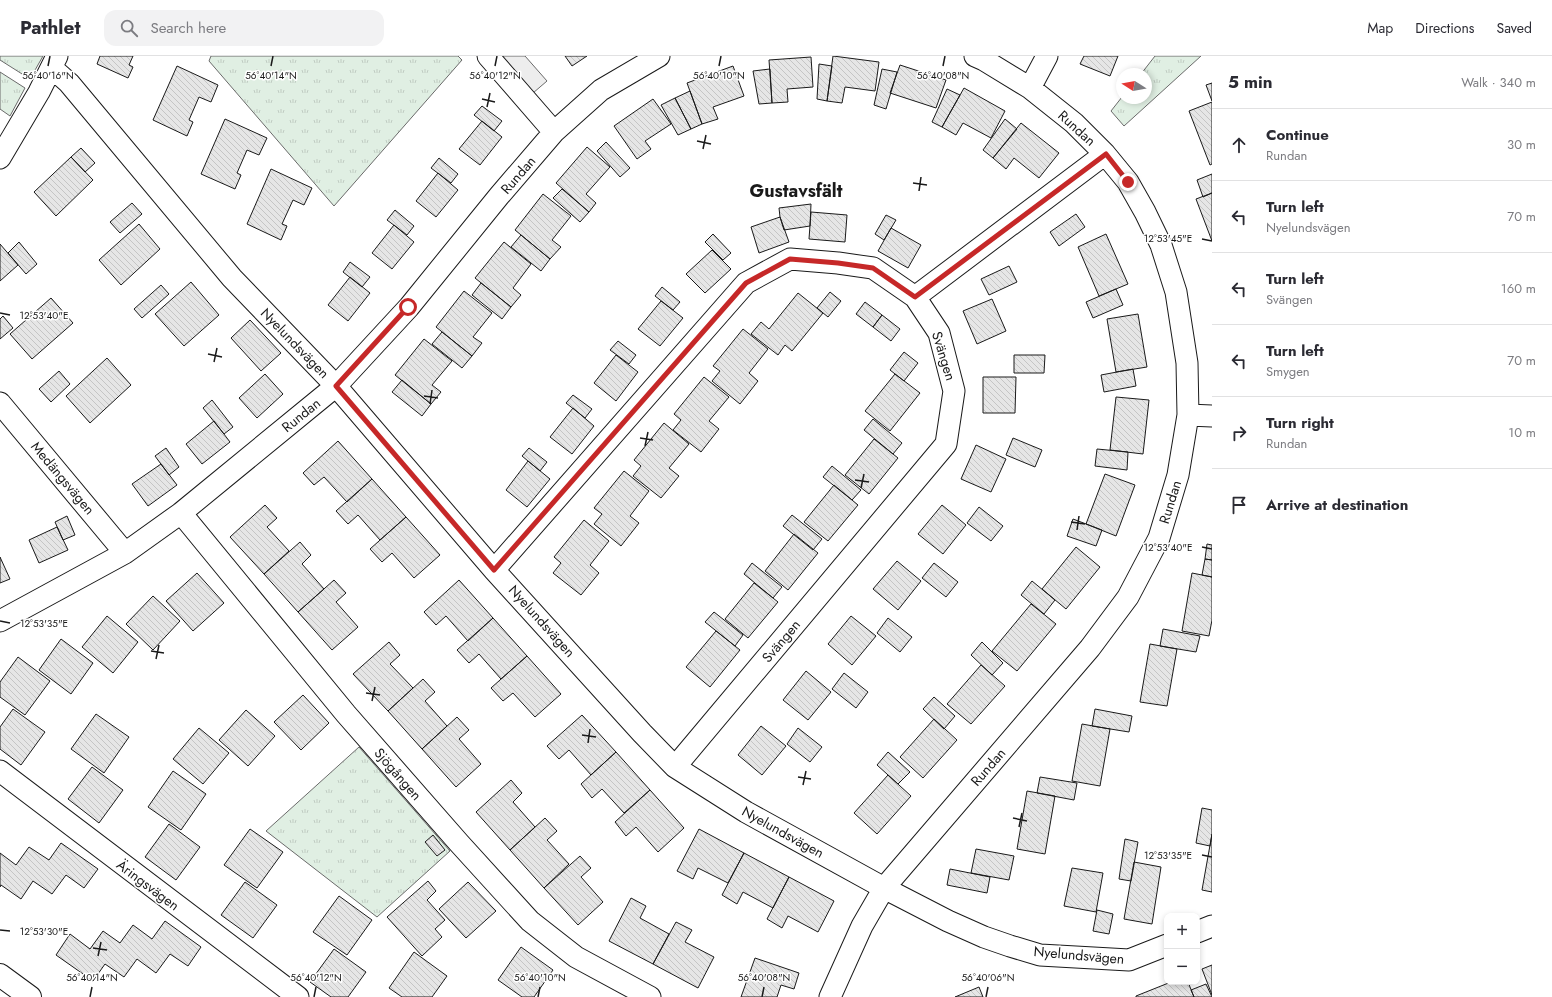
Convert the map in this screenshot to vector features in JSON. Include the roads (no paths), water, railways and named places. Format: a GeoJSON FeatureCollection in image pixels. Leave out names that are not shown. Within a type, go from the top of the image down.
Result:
{"type":"FeatureCollection","features":[{"type":"Feature","properties":{"kind":"street"},"geometry":{"type":"LineString","coordinates":[[488,56],[554,132]]}},
{"type":"Feature","properties":{"kind":"street","name":"Rundan"},"geometry":{"type":"LineString","coordinates":[[0,621],[125,553],[181,513],[336,386],[408,307],[554,132],[601,90],[659,56]]}},
{"type":"Feature","properties":{"kind":"street","name":"Rundan"},"geometry":{"type":"LineString","coordinates":[[830,997],[862,926],[884,888],[1090,648],[1128,597],[1159,538],[1178,475],[1188,415],[1187,363],[1176,292],[1161,245],[1128,182],[1106,154],[1074,123],[1030,88],[975,56]]}},
{"type":"Feature","properties":{"kind":"street"},"geometry":{"type":"LineString","coordinates":[[1030,88],[1047,56]]}},
{"type":"Feature","properties":{"kind":"street"},"geometry":{"type":"LineString","coordinates":[[0,158],[54,62]]}},
{"type":"Feature","properties":{"kind":"street","name":"Nyelundsvägen"},"geometry":{"type":"LineString","coordinates":[[54,62],[69,83],[232,278],[336,386],[494,570],[642,733],[675,767],[746,812],[884,888],[948,921],[984,937],[1040,955],[1129,960],[1164,946]]}},
{"type":"Feature","properties":{"kind":"street"},"geometry":{"type":"LineString","coordinates":[[915,297],[1106,154]]}},
{"type":"Feature","properties":{"kind":"street","name":"Svängen"},"geometry":{"type":"LineString","coordinates":[[494,570],[746,283],[790,259],[873,268],[915,297],[939,333],[954,391],[946,444],[675,767]]}},
{"type":"Feature","properties":{"kind":"street","name":"Medängsvägen"},"geometry":{"type":"LineString","coordinates":[[0,403],[125,553]]}},
{"type":"Feature","properties":{"kind":"street"},"geometry":{"type":"LineString","coordinates":[[1188,415],[1212,416]]}},
{"type":"Feature","properties":{"kind":"street","name":"Sjögången"},"geometry":{"type":"LineString","coordinates":[[181,513],[346,714],[459,843],[530,921],[576,957],[650,997]]}},
{"type":"Feature","properties":{"kind":"street","name":"Äringsvägen"},"geometry":{"type":"LineString","coordinates":[[0,771],[298,997]]}},
{"type":"Feature","properties":{"kind":"street"},"geometry":{"type":"LineString","coordinates":[[1200,931],[1212,926]]}},
{"type":"Feature","properties":{"kind":"street"},"geometry":{"type":"LineString","coordinates":[[0,975],[30,997]]}},
{"type":"Feature","properties":{"kind":"district","name":"Gustavsfält"},"geometry":{"type":"Point","coordinates":[796,191]}}]}
